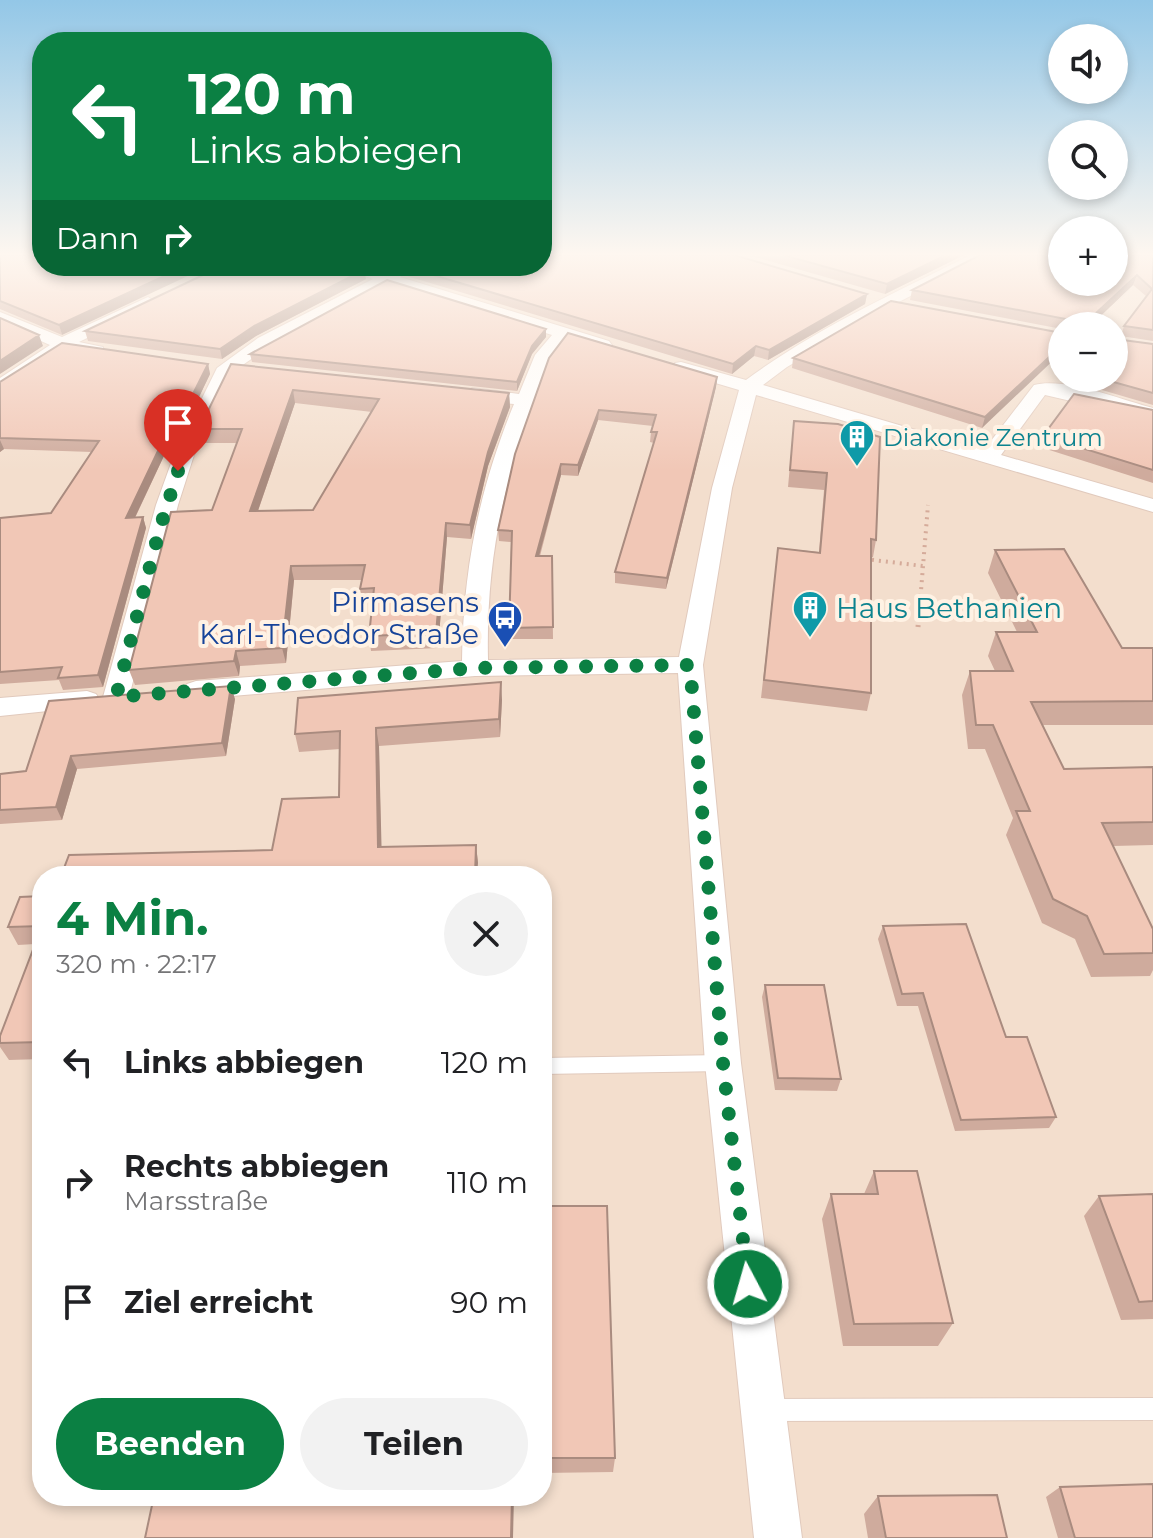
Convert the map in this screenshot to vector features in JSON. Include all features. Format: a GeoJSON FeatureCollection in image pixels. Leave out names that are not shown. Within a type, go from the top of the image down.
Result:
{"type":"FeatureCollection","features":[{"type":"Feature","properties":{"kind":"street"},"geometry":{"type":"LineString","coordinates":[[23,327],[63,344],[109,353]]}},
{"type":"Feature","properties":{"kind":"street"},"geometry":{"type":"LineString","coordinates":[[0,387],[63,344],[99,327]]}},
{"type":"Feature","properties":{"kind":"street"},"geometry":{"type":"LineString","coordinates":[[116,697],[167,505],[218,367],[292,327]]}},
{"type":"Feature","properties":{"kind":"street"},"geometry":{"type":"LineString","coordinates":[[541,327],[621,350]]}},
{"type":"Feature","properties":{"kind":"street"},"geometry":{"type":"LineString","coordinates":[[778,1538],[723,1063],[690,665],[722,488],[749,387],[781,363],[844,327]]}},
{"type":"Feature","properties":{"kind":"street"},"geometry":{"type":"LineString","coordinates":[[475,668],[476,573],[483,521],[544,352],[564,334]]}},
{"type":"Feature","properties":{"kind":"street"},"geometry":{"type":"LineString","coordinates":[[663,362],[1153,506]]}},
{"type":"Feature","properties":{"kind":"street"},"geometry":{"type":"LineString","coordinates":[[218,367],[257,372]]}},
{"type":"Feature","properties":{"kind":"street"},"geometry":{"type":"LineString","coordinates":[[988,458],[1040,389],[1058,389],[1153,414]]}},
{"type":"Feature","properties":{"kind":"street"},"geometry":{"type":"LineString","coordinates":[[446,392],[525,400]]}},
{"type":"Feature","properties":{"kind":"street"},"geometry":{"type":"LineString","coordinates":[[176,692],[475,668],[690,665]]}},
{"type":"Feature","properties":{"kind":"street"},"geometry":{"type":"LineString","coordinates":[[0,707],[146,695]]}},
{"type":"Feature","properties":{"kind":"lane"},"geometry":{"type":"LineString","coordinates":[[552,1066],[723,1063]]}},
{"type":"Feature","properties":{"kind":"lane"},"geometry":{"type":"LineString","coordinates":[[762,1410],[1153,1409]]}},
{"type":"Feature","properties":{"kind":"path"},"geometry":{"type":"LineString","coordinates":[[918,627],[928,505]]}},
{"type":"Feature","properties":{"kind":"path"},"geometry":{"type":"LineString","coordinates":[[864,559],[923,566]]}},
{"type":"Feature","properties":{"kind":"shaded area"},"geometry":{"type":"Polygon","coordinates":[[[0,327],[1048,327],[1048,392],[1128,392],[1128,327],[1153,327],[1153,1538],[0,1538],[0,327]]]}},
{"type":"Feature","properties":{"kind":"building"},"geometry":{"type":"Polygon","coordinates":[[[0,327],[20,327],[39,335],[0,361],[0,327]]]}},
{"type":"Feature","properties":{"kind":"building"},"geometry":{"type":"Polygon","coordinates":[[[94,327],[253,327],[220,349],[85,331],[94,327]]]}},
{"type":"Feature","properties":{"kind":"building"},"geometry":{"type":"Polygon","coordinates":[[[300,327],[546,329],[532,346],[517,382],[250,354],[300,327]]]}},
{"type":"Feature","properties":{"kind":"building"},"geometry":{"type":"Polygon","coordinates":[[[608,327],[810,327],[769,350],[756,346],[733,364],[608,327]]]}},
{"type":"Feature","properties":{"kind":"building"},"geometry":{"type":"Polygon","coordinates":[[[847,327],[1029,327],[1048,330],[1048,358],[985,417],[793,358],[847,327]]]}},
{"type":"Feature","properties":{"kind":"building"},"geometry":{"type":"Polygon","coordinates":[[[568,333],[717,377],[667,578],[615,572],[657,432],[651,432],[656,415],[599,410],[578,465],[561,464],[536,556],[552,556],[553,627],[509,628],[512,531],[498,530],[515,454],[549,358],[568,333]]]}},
{"type":"Feature","properties":{"kind":"building"},"geometry":{"type":"Polygon","coordinates":[[[1128,341],[1153,344],[1153,393],[1128,386],[1128,341]]]}},
{"type":"Feature","properties":{"kind":"building"},"geometry":{"type":"Polygon","coordinates":[[[62,343],[208,364],[174,432],[167,432],[126,518],[143,517],[98,675],[58,678],[62,667],[0,672],[0,518],[51,513],[99,441],[0,438],[0,382],[62,343]]]}},
{"type":"Feature","properties":{"kind":"building"},"geometry":{"type":"Polygon","coordinates":[[[231,364],[509,393],[488,452],[470,525],[446,523],[436,633],[369,636],[374,588],[360,589],[365,565],[291,566],[282,648],[236,651],[234,661],[129,670],[171,512],[212,510],[242,429],[199,429],[231,364]],[[293,390],[250,511],[313,510],[379,399],[293,390]]]}},
{"type":"Feature","properties":{"kind":"building"},"geometry":{"type":"Polygon","coordinates":[[[1074,394],[1153,410],[1153,470],[1043,436],[1074,394]]]}},
{"type":"Feature","properties":{"kind":"building"},"geometry":{"type":"Polygon","coordinates":[[[794,421],[838,424],[880,437],[876,540],[871,539],[871,693],[764,680],[778,548],[820,553],[827,473],[790,470],[794,421]]]}},
{"type":"Feature","properties":{"kind":"building"},"geometry":{"type":"Polygon","coordinates":[[[1064,549],[1122,648],[1153,648],[1153,701],[1031,702],[1064,769],[1153,767],[1153,822],[1102,823],[1153,929],[1153,953],[1104,954],[1087,916],[1053,899],[1016,811],[1030,811],[993,725],[976,725],[970,671],[1013,671],[996,632],[1037,632],[995,550],[1064,549]]]}},
{"type":"Feature","properties":{"kind":"building"},"geometry":{"type":"Polygon","coordinates":[[[501,682],[499,719],[376,728],[378,847],[476,845],[475,866],[65,866],[69,855],[272,850],[282,799],[339,797],[340,731],[295,734],[298,698],[501,682]]]}},
{"type":"Feature","properties":{"kind":"building"},"geometry":{"type":"Polygon","coordinates":[[[231,686],[222,743],[71,756],[56,807],[0,810],[0,774],[26,771],[49,701],[231,686]]]}},
{"type":"Feature","properties":{"kind":"building"},"geometry":{"type":"Polygon","coordinates":[[[32,896],[32,926],[8,927],[20,897],[32,896]]]}},
{"type":"Feature","properties":{"kind":"building"},"geometry":{"type":"Polygon","coordinates":[[[966,924],[1006,1037],[1027,1037],[1056,1117],[961,1120],[923,993],[902,994],[883,926],[966,924]]]}},
{"type":"Feature","properties":{"kind":"building"},"geometry":{"type":"Polygon","coordinates":[[[32,952],[32,1042],[0,1043],[32,952]]]}},
{"type":"Feature","properties":{"kind":"building"},"geometry":{"type":"Polygon","coordinates":[[[765,985],[824,985],[841,1079],[778,1078],[765,985]]]}},
{"type":"Feature","properties":{"kind":"building"},"geometry":{"type":"Polygon","coordinates":[[[874,1171],[917,1171],[953,1323],[854,1324],[831,1194],[878,1194],[874,1171]]]}},
{"type":"Feature","properties":{"kind":"building"},"geometry":{"type":"Polygon","coordinates":[[[1153,1194],[1153,1301],[1139,1302],[1099,1196],[1153,1194]]]}},
{"type":"Feature","properties":{"kind":"building"},"geometry":{"type":"Polygon","coordinates":[[[552,1206],[607,1206],[615,1458],[552,1458],[552,1206]]]}},
{"type":"Feature","properties":{"kind":"building"},"geometry":{"type":"Polygon","coordinates":[[[1153,1484],[1153,1538],[1075,1538],[1060,1487],[1153,1484]]]}},
{"type":"Feature","properties":{"kind":"building"},"geometry":{"type":"Polygon","coordinates":[[[997,1495],[1007,1538],[886,1538],[878,1496],[997,1495]]]}},
{"type":"Feature","properties":{"kind":"building"},"geometry":{"type":"Polygon","coordinates":[[[152,1506],[512,1506],[511,1538],[145,1538],[152,1506]]]}},
{"type":"Feature","properties":{"kind":"place","name":"Diakonie Zentrum"},"geometry":{"type":"Point","coordinates":[857,468]}},
{"type":"Feature","properties":{"kind":"place","name":"Haus Bethanien"},"geometry":{"type":"Point","coordinates":[810,639]}},
{"type":"Feature","properties":{"kind":"place","name":"Pirmasens Karl-Theodor Straße"},"geometry":{"type":"Point","coordinates":[505,649]}},
{"type":"Feature","properties":{"kind":"route"},"geometry":{"type":"LineString","coordinates":[[178,471],[116,697],[475,668],[690,665],[723,1063],[748,1284]]}}]}
